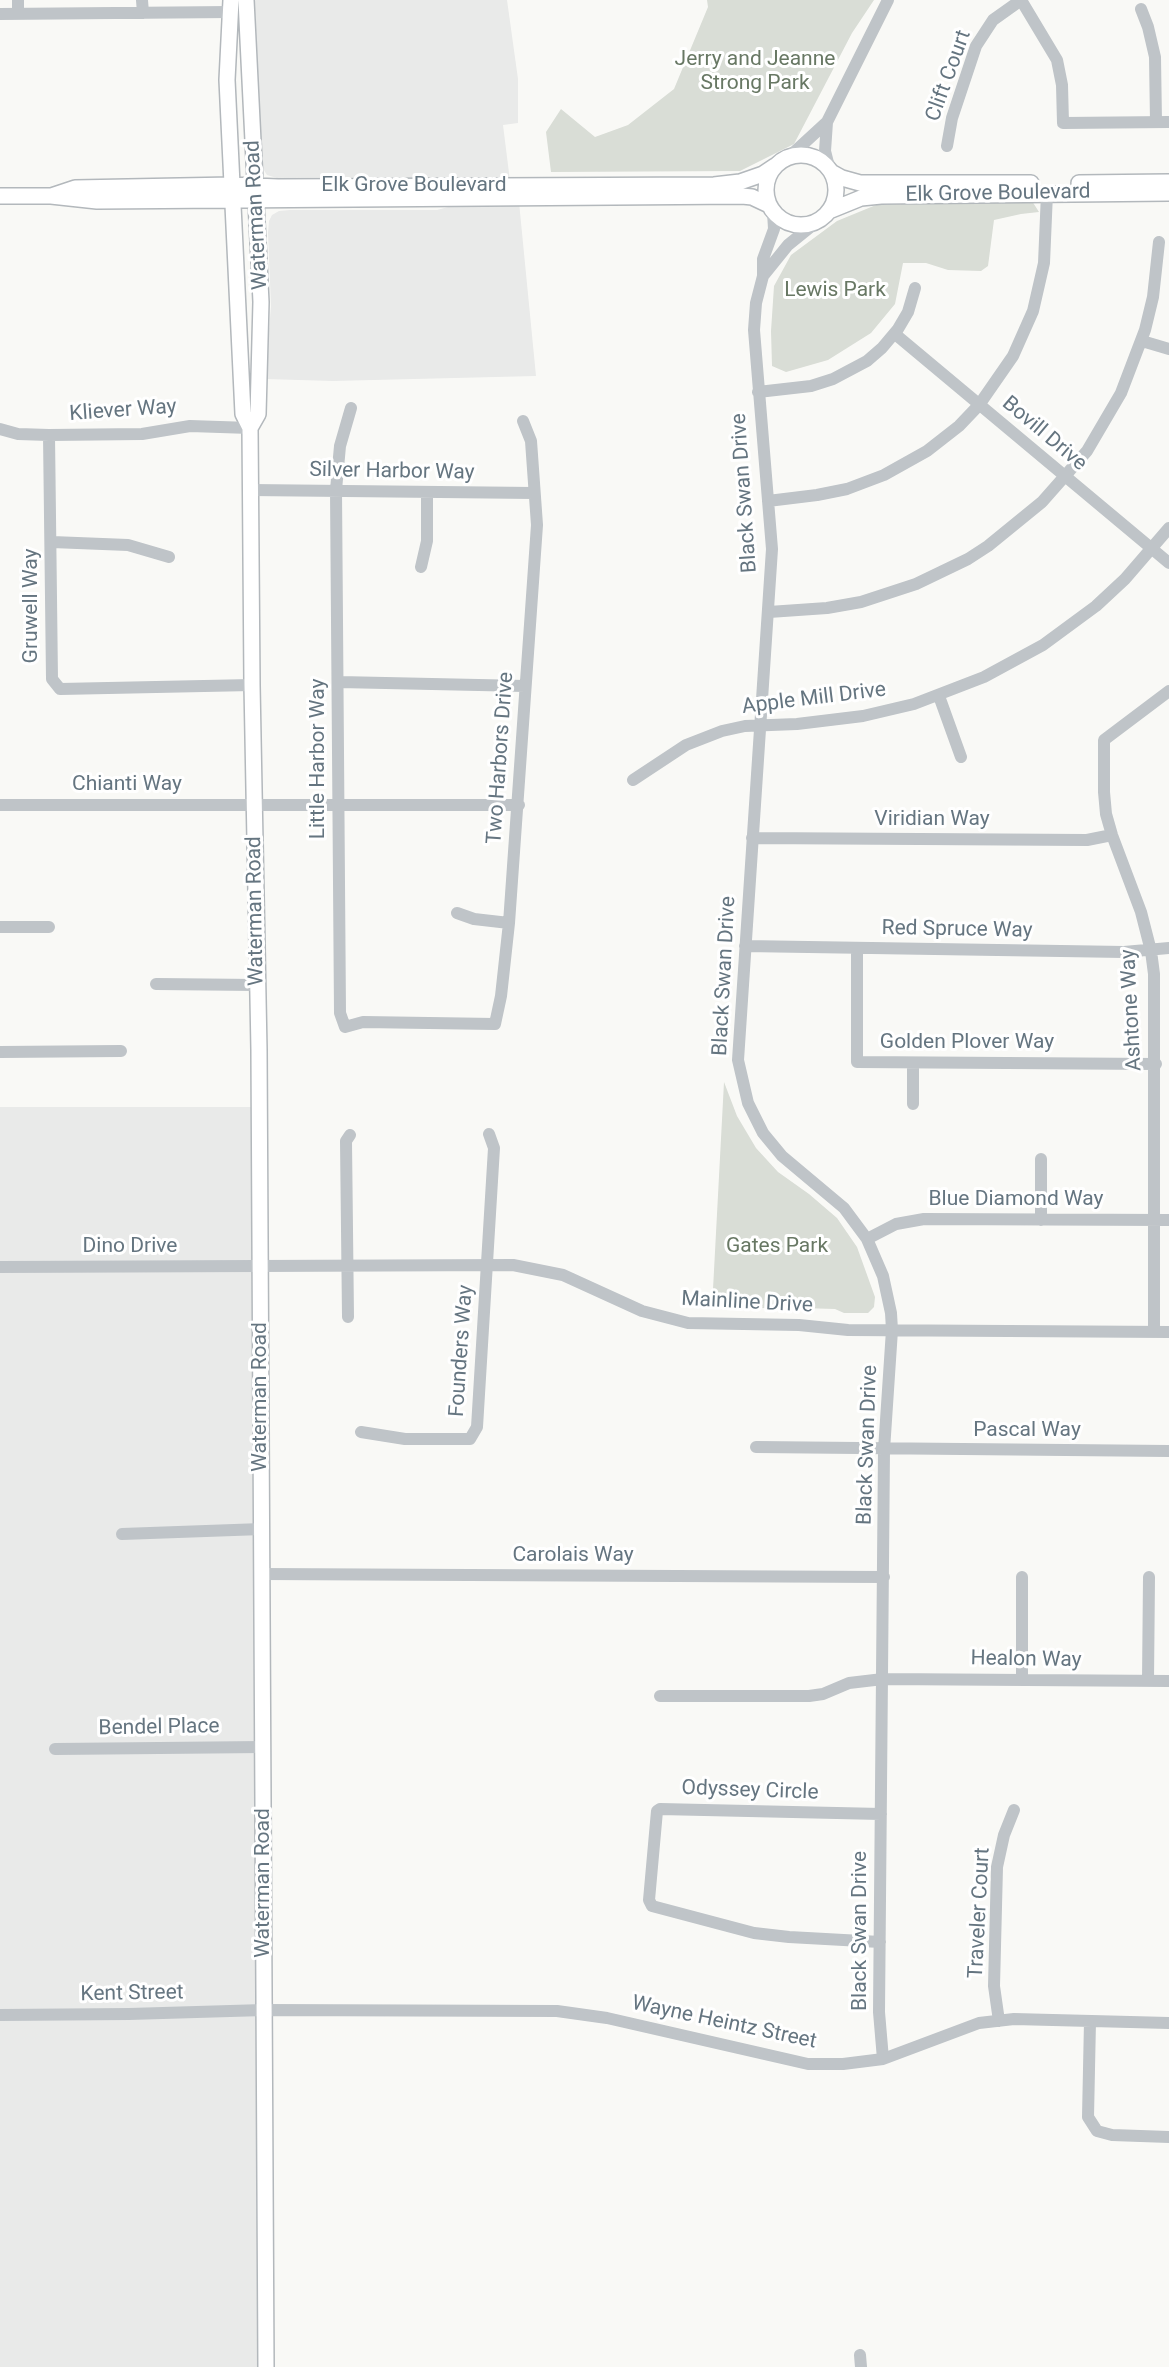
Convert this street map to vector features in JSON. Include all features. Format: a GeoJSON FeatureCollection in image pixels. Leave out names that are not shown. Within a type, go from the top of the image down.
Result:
{"type":"FeatureCollection","features":[{"type":"Feature","properties":{"kind":"main road","name":"Waterman Road"},"geometry":{"type":"LineString","coordinates":[[239,5],[251,120],[261,302],[258,414],[250,428]]}},
{"type":"Feature","properties":{"kind":"main road","name":"Waterman Road"},"geometry":{"type":"LineString","coordinates":[[239,5],[227,80],[243,414],[250,428],[260,1265],[266,2367]]}},
{"type":"Feature","properties":{"kind":"main road"},"geometry":{"type":"LineString","coordinates":[[811,155],[831,170],[837,189],[835,200],[829,211],[813,224],[800,225],[788,222],[771,208],[766,189],[768,177],[775,166],[790,156],[811,155]]}},
{"type":"Feature","properties":{"kind":"main road","name":"Elk Grove Boulevard"},"geometry":{"type":"LineString","coordinates":[[256,193],[714,185],[737,183],[763,174],[775,166]]}},
{"type":"Feature","properties":{"kind":"main road","name":"Elk Grove Boulevard"},"geometry":{"type":"LineString","coordinates":[[831,170],[842,178],[860,183],[1169,182]]}},
{"type":"Feature","properties":{"kind":"main road","name":"Elk Grove Boulevard"},"geometry":{"type":"LineString","coordinates":[[0,196],[51,196],[75,188],[256,193],[742,196],[752,197],[771,208]]}},
{"type":"Feature","properties":{"kind":"main road","name":"Elk Grove Boulevard"},"geometry":{"type":"LineString","coordinates":[[829,211],[861,198],[881,196],[1169,193]]}},
{"type":"Feature","properties":{"kind":"street"},"geometry":{"type":"LineString","coordinates":[[18,0],[18,13]]}},
{"type":"Feature","properties":{"kind":"street"},"geometry":{"type":"LineString","coordinates":[[790,156],[827,122],[888,0]]}},
{"type":"Feature","properties":{"kind":"street"},"geometry":{"type":"LineString","coordinates":[[1021,0],[1057,60],[1062,85],[1063,123],[1169,122]]}},
{"type":"Feature","properties":{"kind":"street","name":"Clift Court"},"geometry":{"type":"LineString","coordinates":[[947,146],[952,118],[976,46],[993,20],[1021,0]]}},
{"type":"Feature","properties":{"kind":"street"},"geometry":{"type":"LineString","coordinates":[[0,14],[142,6],[239,5]]}},
{"type":"Feature","properties":{"kind":"street"},"geometry":{"type":"LineString","coordinates":[[1141,9],[1155,57],[1156,122]]}},
{"type":"Feature","properties":{"kind":"street"},"geometry":{"type":"LineString","coordinates":[[827,122],[825,152],[831,170]]}},
{"type":"Feature","properties":{"kind":"street"},"geometry":{"type":"LineString","coordinates":[[768,501],[847,489],[884,476],[911,462],[944,439],[979,405],[998,381],[1013,356],[1033,311],[1044,263],[1047,194]]}},
{"type":"Feature","properties":{"kind":"street","name":"Black Swan Drive"},"geometry":{"type":"LineString","coordinates":[[771,208],[774,229],[763,260],[763,276],[756,303],[754,330],[772,549],[738,1060],[748,1103],[763,1132],[782,1156],[844,1208],[867,1239],[888,1294],[892,1330],[885,1450],[879,2012],[884,2059]]}},
{"type":"Feature","properties":{"kind":"street","name":"Black Swan Drive"},"geometry":{"type":"LineString","coordinates":[[763,276],[788,245],[813,224]]}},
{"type":"Feature","properties":{"kind":"street"},"geometry":{"type":"LineString","coordinates":[[769,612],[826,608],[861,602],[905,588],[938,575],[988,546],[1016,526],[1066,477],[1105,423],[1121,393],[1142,341],[1153,297],[1159,242]]}},
{"type":"Feature","properties":{"kind":"street"},"geometry":{"type":"LineString","coordinates":[[758,392],[811,386],[833,379],[867,361],[894,334],[908,312],[915,288]]}},
{"type":"Feature","properties":{"kind":"street","name":"Bovill Drive"},"geometry":{"type":"LineString","coordinates":[[894,334],[1169,563]]}},
{"type":"Feature","properties":{"kind":"street"},"geometry":{"type":"LineString","coordinates":[[1142,341],[1169,349]]}},
{"type":"Feature","properties":{"kind":"street","name":"Little Harbor Way"},"geometry":{"type":"LineString","coordinates":[[351,408],[340,446],[336,490],[340,1012],[345,1027],[363,1023],[495,1024]]}},
{"type":"Feature","properties":{"kind":"street","name":"Two Harbors Drive"},"geometry":{"type":"LineString","coordinates":[[495,1024],[501,996],[519,805],[537,525],[531,441],[523,421]]}},
{"type":"Feature","properties":{"kind":"street","name":"Kliever Way"},"geometry":{"type":"LineString","coordinates":[[0,429],[18,434],[50,435],[142,434],[190,426],[250,428]]}},
{"type":"Feature","properties":{"kind":"street","name":"Gruwell Way"},"geometry":{"type":"LineString","coordinates":[[50,435],[52,679],[60,689],[252,685]]}},
{"type":"Feature","properties":{"kind":"street","name":"Silver Harbor Way"},"geometry":{"type":"LineString","coordinates":[[250,490],[534,493]]}},
{"type":"Feature","properties":{"kind":"street"},"geometry":{"type":"LineString","coordinates":[[421,567],[427,541],[427,492]]}},
{"type":"Feature","properties":{"kind":"street","name":"Apple Mill Drive"},"geometry":{"type":"LineString","coordinates":[[633,780],[686,746],[707,736],[745,726],[797,724],[863,716],[939,696],[984,678],[1042,645],[1096,606],[1152,549],[1169,528]]}},
{"type":"Feature","properties":{"kind":"street"},"geometry":{"type":"LineString","coordinates":[[52,542],[128,545],[169,557]]}},
{"type":"Feature","properties":{"kind":"street"},"geometry":{"type":"LineString","coordinates":[[339,682],[525,686]]}},
{"type":"Feature","properties":{"kind":"street","name":"Ashtone Way"},"geometry":{"type":"LineString","coordinates":[[1154,1332],[1156,1004],[1151,951],[1141,912],[1112,835],[1104,792],[1104,740],[1169,691]]}},
{"type":"Feature","properties":{"kind":"street"},"geometry":{"type":"LineString","coordinates":[[939,696],[961,757]]}},
{"type":"Feature","properties":{"kind":"street","name":"Chianti Way"},"geometry":{"type":"LineString","coordinates":[[0,805],[519,805]]}},
{"type":"Feature","properties":{"kind":"street","name":"Viridian Way"},"geometry":{"type":"LineString","coordinates":[[752,838],[1088,840],[1112,835]]}},
{"type":"Feature","properties":{"kind":"street"},"geometry":{"type":"LineString","coordinates":[[457,913],[474,919],[509,922]]}},
{"type":"Feature","properties":{"kind":"street"},"geometry":{"type":"LineString","coordinates":[[0,927],[49,927]]}},
{"type":"Feature","properties":{"kind":"street","name":"Red Spruce Way"},"geometry":{"type":"LineString","coordinates":[[744,946],[1124,952],[1169,948]]}},
{"type":"Feature","properties":{"kind":"street","name":"Golden Plover Way"},"geometry":{"type":"LineString","coordinates":[[857,948],[857,1062],[1156,1064]]}},
{"type":"Feature","properties":{"kind":"street"},"geometry":{"type":"LineString","coordinates":[[156,984],[257,985]]}},
{"type":"Feature","properties":{"kind":"street"},"geometry":{"type":"LineString","coordinates":[[0,1052],[121,1051]]}},
{"type":"Feature","properties":{"kind":"street"},"geometry":{"type":"LineString","coordinates":[[913,1063],[913,1104]]}},
{"type":"Feature","properties":{"kind":"street"},"geometry":{"type":"LineString","coordinates":[[488,1264],[494,1148],[489,1134]]}},
{"type":"Feature","properties":{"kind":"street"},"geometry":{"type":"LineString","coordinates":[[348,1317],[346,1141],[350,1135]]}},
{"type":"Feature","properties":{"kind":"street"},"geometry":{"type":"LineString","coordinates":[[1041,1159],[1041,1220]]}},
{"type":"Feature","properties":{"kind":"street","name":"Blue Diamond Way"},"geometry":{"type":"LineString","coordinates":[[867,1239],[884,1229],[911,1220],[1169,1221]]}},
{"type":"Feature","properties":{"kind":"street","name":"Mainline Drive"},"geometry":{"type":"LineString","coordinates":[[260,1265],[488,1264],[536,1268],[563,1275],[642,1311],[688,1323],[799,1325],[848,1330],[1169,1332]]}},
{"type":"Feature","properties":{"kind":"street","name":"Founders Way"},"geometry":{"type":"LineString","coordinates":[[361,1432],[405,1439],[470,1439],[477,1427],[488,1264]]}},
{"type":"Feature","properties":{"kind":"street","name":"Dino Drive"},"geometry":{"type":"LineString","coordinates":[[0,1267],[260,1265]]}},
{"type":"Feature","properties":{"kind":"street","name":"Pascal Way"},"geometry":{"type":"LineString","coordinates":[[756,1447],[1169,1451]]}},
{"type":"Feature","properties":{"kind":"street"},"geometry":{"type":"LineString","coordinates":[[122,1534],[262,1529]]}},
{"type":"Feature","properties":{"kind":"street","name":"Carolais Way"},"geometry":{"type":"LineString","coordinates":[[262,1574],[885,1578]]}},
{"type":"Feature","properties":{"kind":"street"},"geometry":{"type":"LineString","coordinates":[[1022,1578],[1022,1679]]}},
{"type":"Feature","properties":{"kind":"street"},"geometry":{"type":"LineString","coordinates":[[1148,1681],[1149,1578]]}},
{"type":"Feature","properties":{"kind":"street","name":"Healon Way"},"geometry":{"type":"LineString","coordinates":[[660,1696],[809,1696],[823,1694],[849,1683],[883,1679],[1169,1681]]}},
{"type":"Feature","properties":{"kind":"street","name":"Bendel Place"},"geometry":{"type":"LineString","coordinates":[[55,1749],[263,1747]]}},
{"type":"Feature","properties":{"kind":"street","name":"Odyssey Circle"},"geometry":{"type":"LineString","coordinates":[[880,1942],[754,1933],[652,1906],[649,1900],[657,1811],[660,1809],[881,1814]]}},
{"type":"Feature","properties":{"kind":"street","name":"Traveler Court"},"geometry":{"type":"LineString","coordinates":[[999,2021],[994,1986],[997,1867],[1004,1835],[1014,1810]]}},
{"type":"Feature","properties":{"kind":"street","name":"Kent Street"},"geometry":{"type":"LineString","coordinates":[[0,2015],[264,2010]]}},
{"type":"Feature","properties":{"kind":"street","name":"Wayne Heintz Street"},"geometry":{"type":"LineString","coordinates":[[264,2010],[557,2011],[607,2018],[808,2064],[843,2064],[884,2059],[979,2023],[1014,2019],[1169,2023]]}},
{"type":"Feature","properties":{"kind":"street"},"geometry":{"type":"LineString","coordinates":[[1090,2021],[1088,2117],[1097,2131],[1112,2135],[1169,2138]]}},
{"type":"Feature","properties":{"kind":"shaded area"},"geometry":{"type":"Polygon","coordinates":[[[254,0],[507,0],[518,79],[518,123],[503,125],[510,181],[364,177],[277,178],[267,175],[262,167],[254,0]]]}},
{"type":"Feature","properties":{"kind":"shaded area"},"geometry":{"type":"Polygon","coordinates":[[[519,202],[536,376],[333,381],[265,379],[271,306],[268,233],[272,215],[279,211],[290,210],[437,210],[463,203],[519,202]]]}},
{"type":"Feature","properties":{"kind":"shaded area"},"geometry":{"type":"Polygon","coordinates":[[[0,1107],[259,1107],[266,2367],[0,2367],[0,1107]]]}},
{"type":"Feature","properties":{"kind":"green space","name":"Jerry and Jeanne Strong Park"},"geometry":{"type":"Polygon","coordinates":[[[707,0],[874,0],[852,33],[794,144],[740,171],[551,172],[546,132],[561,109],[595,137],[628,125],[674,89],[708,7],[707,0]]]}},
{"type":"Feature","properties":{"kind":"green space","name":"Lewis Park"},"geometry":{"type":"Polygon","coordinates":[[[1032,201],[1039,212],[994,220],[988,266],[981,271],[948,270],[926,263],[903,263],[895,304],[871,333],[828,360],[786,372],[772,366],[771,331],[774,286],[791,255],[837,221],[876,205],[1032,201]]]}},
{"type":"Feature","properties":{"kind":"green space","name":"Gates Park"},"geometry":{"type":"Polygon","coordinates":[[[724,1082],[737,1116],[756,1148],[778,1172],[837,1218],[857,1247],[875,1297],[874,1307],[868,1313],[844,1313],[835,1309],[712,1308],[724,1082]]]}}]}
